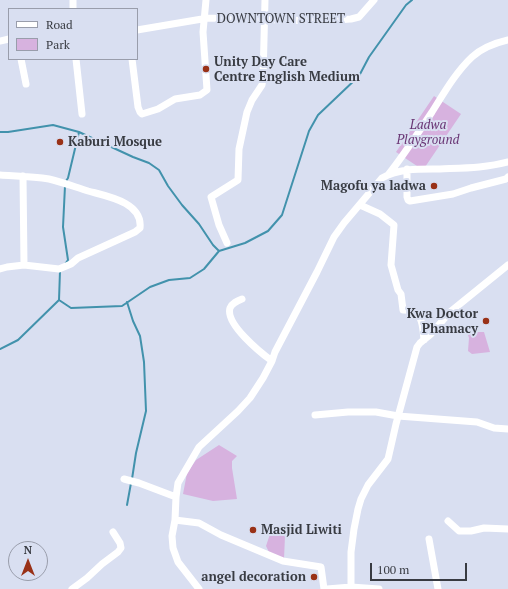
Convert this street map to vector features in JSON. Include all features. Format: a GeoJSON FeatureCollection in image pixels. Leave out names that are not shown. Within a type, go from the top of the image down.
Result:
{"type":"FeatureCollection","features":[{"type":"Feature","properties":{"kind":"street"},"geometry":{"type":"LineString","coordinates":[[132,60],[138,107],[142,114],[158,109],[175,99],[200,96],[204,93],[207,90],[203,32],[206,0]]}},
{"type":"Feature","properties":{"kind":"street"},"geometry":{"type":"LineString","coordinates":[[227,243],[219,225],[211,197],[238,180],[239,149],[247,112],[252,100],[262,85],[263,79],[265,0]]}},
{"type":"Feature","properties":{"kind":"street","name":"DOWNTOWN STREET"},"geometry":{"type":"LineString","coordinates":[[138,30],[204,19],[324,21],[351,19],[359,17],[374,0]]}},
{"type":"Feature","properties":{"kind":"street"},"geometry":{"type":"LineString","coordinates":[[388,175],[405,153],[440,98],[473,56],[492,44],[508,40]]}},
{"type":"Feature","properties":{"kind":"street"},"geometry":{"type":"LineString","coordinates":[[21,60],[26,84]]}},
{"type":"Feature","properties":{"kind":"street"},"geometry":{"type":"LineString","coordinates":[[76,60],[82,114]]}},
{"type":"Feature","properties":{"kind":"street"},"geometry":{"type":"LineString","coordinates":[[199,589],[178,562],[173,548],[172,536],[178,483],[198,447],[228,421],[250,398],[263,378],[275,352],[318,272],[334,237],[382,178],[388,175],[407,169],[481,167],[507,162],[508,171]]}},
{"type":"Feature","properties":{"kind":"street"},"geometry":{"type":"LineString","coordinates":[[407,169],[407,197],[410,200],[453,194],[506,179],[508,177]]}},
{"type":"Feature","properties":{"kind":"street"},"geometry":{"type":"LineString","coordinates":[[0,175],[23,176],[50,180],[112,198],[132,207],[141,222],[140,228],[135,232],[78,258],[71,264],[59,269],[24,265],[7,267],[0,270]]}},
{"type":"Feature","properties":{"kind":"street"},"geometry":{"type":"LineString","coordinates":[[23,176],[24,265]]}},
{"type":"Feature","properties":{"kind":"street"},"geometry":{"type":"LineString","coordinates":[[360,205],[380,214],[394,225],[391,265],[398,290],[401,294],[402,308],[403,310],[412,311],[418,314],[424,340]]}},
{"type":"Feature","properties":{"kind":"street"},"geometry":{"type":"LineString","coordinates":[[351,587],[351,552],[358,509],[368,485],[388,459],[417,347],[456,306],[508,265]]}},
{"type":"Feature","properties":{"kind":"street"},"geometry":{"type":"LineString","coordinates":[[242,299],[232,304],[230,307],[229,310],[231,318],[246,340],[272,361]]}},
{"type":"Feature","properties":{"kind":"street"},"geometry":{"type":"LineString","coordinates":[[315,415],[348,412],[376,412],[398,416],[477,422],[494,428],[508,429]]}},
{"type":"Feature","properties":{"kind":"street"},"geometry":{"type":"LineString","coordinates":[[124,479],[176,497]]}},
{"type":"Feature","properties":{"kind":"street"},"geometry":{"type":"LineString","coordinates":[[175,520],[199,523],[221,535],[283,561],[321,567],[324,589]]}},
{"type":"Feature","properties":{"kind":"street"},"geometry":{"type":"LineString","coordinates":[[448,521],[460,531],[472,531],[484,528],[508,529]]}},
{"type":"Feature","properties":{"kind":"street"},"geometry":{"type":"LineString","coordinates":[[72,589],[121,548],[120,543],[113,532]]}},
{"type":"Feature","properties":{"kind":"street"},"geometry":{"type":"LineString","coordinates":[[429,539],[438,589]]}},
{"type":"Feature","properties":{"kind":"street"},"geometry":{"type":"LineString","coordinates":[[330,589],[351,587],[379,589]]}},
{"type":"Feature","properties":{"kind":"green space","name":"Ladwa Playground"},"geometry":{"type":"Polygon","coordinates":[[[434,96],[461,114],[423,170],[396,152],[434,96]]]}},
{"type":"Feature","properties":{"kind":"green space"},"geometry":{"type":"Polygon","coordinates":[[[467,332],[484,332],[490,352],[472,354],[468,351],[469,338],[467,332]]]}},
{"type":"Feature","properties":{"kind":"green space"},"geometry":{"type":"Polygon","coordinates":[[[219,445],[237,456],[232,461],[232,468],[237,499],[213,501],[183,494],[187,473],[196,460],[219,445]]]}},
{"type":"Feature","properties":{"kind":"green space"},"geometry":{"type":"Polygon","coordinates":[[[270,534],[285,536],[284,559],[272,558],[266,546],[270,534]]]}},
{"type":"Feature","properties":{"kind":"waterway"},"geometry":{"type":"LineString","coordinates":[[0,132],[53,125],[79,132],[149,163],[159,170],[168,186],[182,205],[199,224],[213,245],[219,251],[245,243],[268,231],[282,215],[309,131],[318,115],[359,76],[369,57],[406,5],[412,0]]}},
{"type":"Feature","properties":{"kind":"waterway"},"geometry":{"type":"LineString","coordinates":[[66,181],[79,132]]}},
{"type":"Feature","properties":{"kind":"waterway"},"geometry":{"type":"LineString","coordinates":[[65,186],[63,227],[68,260],[65,264]]}},
{"type":"Feature","properties":{"kind":"waterway"},"geometry":{"type":"LineString","coordinates":[[59,300],[71,308],[122,306],[150,287],[169,280],[190,278],[204,269],[219,251]]}},
{"type":"Feature","properties":{"kind":"waterway"},"geometry":{"type":"LineString","coordinates":[[0,349],[18,340],[59,300],[60,271]]}},
{"type":"Feature","properties":{"kind":"waterway"},"geometry":{"type":"LineString","coordinates":[[127,302],[140,336],[144,362],[146,411],[136,453],[132,479]]}},
{"type":"Feature","properties":{"kind":"waterway"},"geometry":{"type":"LineString","coordinates":[[127,505],[131,483]]}},
{"type":"Feature","properties":{"kind":"place","name":"Unity Day Care Centre English Medium"},"geometry":{"type":"Point","coordinates":[206,69]}},
{"type":"Feature","properties":{"kind":"place","name":"Kaburi Mosque"},"geometry":{"type":"Point","coordinates":[60,142]}},
{"type":"Feature","properties":{"kind":"place","name":"Magofu ya ladwa"},"geometry":{"type":"Point","coordinates":[434,186]}},
{"type":"Feature","properties":{"kind":"place","name":"Kwa Doctor Phamacy"},"geometry":{"type":"Point","coordinates":[486,321]}},
{"type":"Feature","properties":{"kind":"place","name":"Masjid Liwiti"},"geometry":{"type":"Point","coordinates":[253,530]}},
{"type":"Feature","properties":{"kind":"place","name":"angel decoration"},"geometry":{"type":"Point","coordinates":[314,577]}}]}
